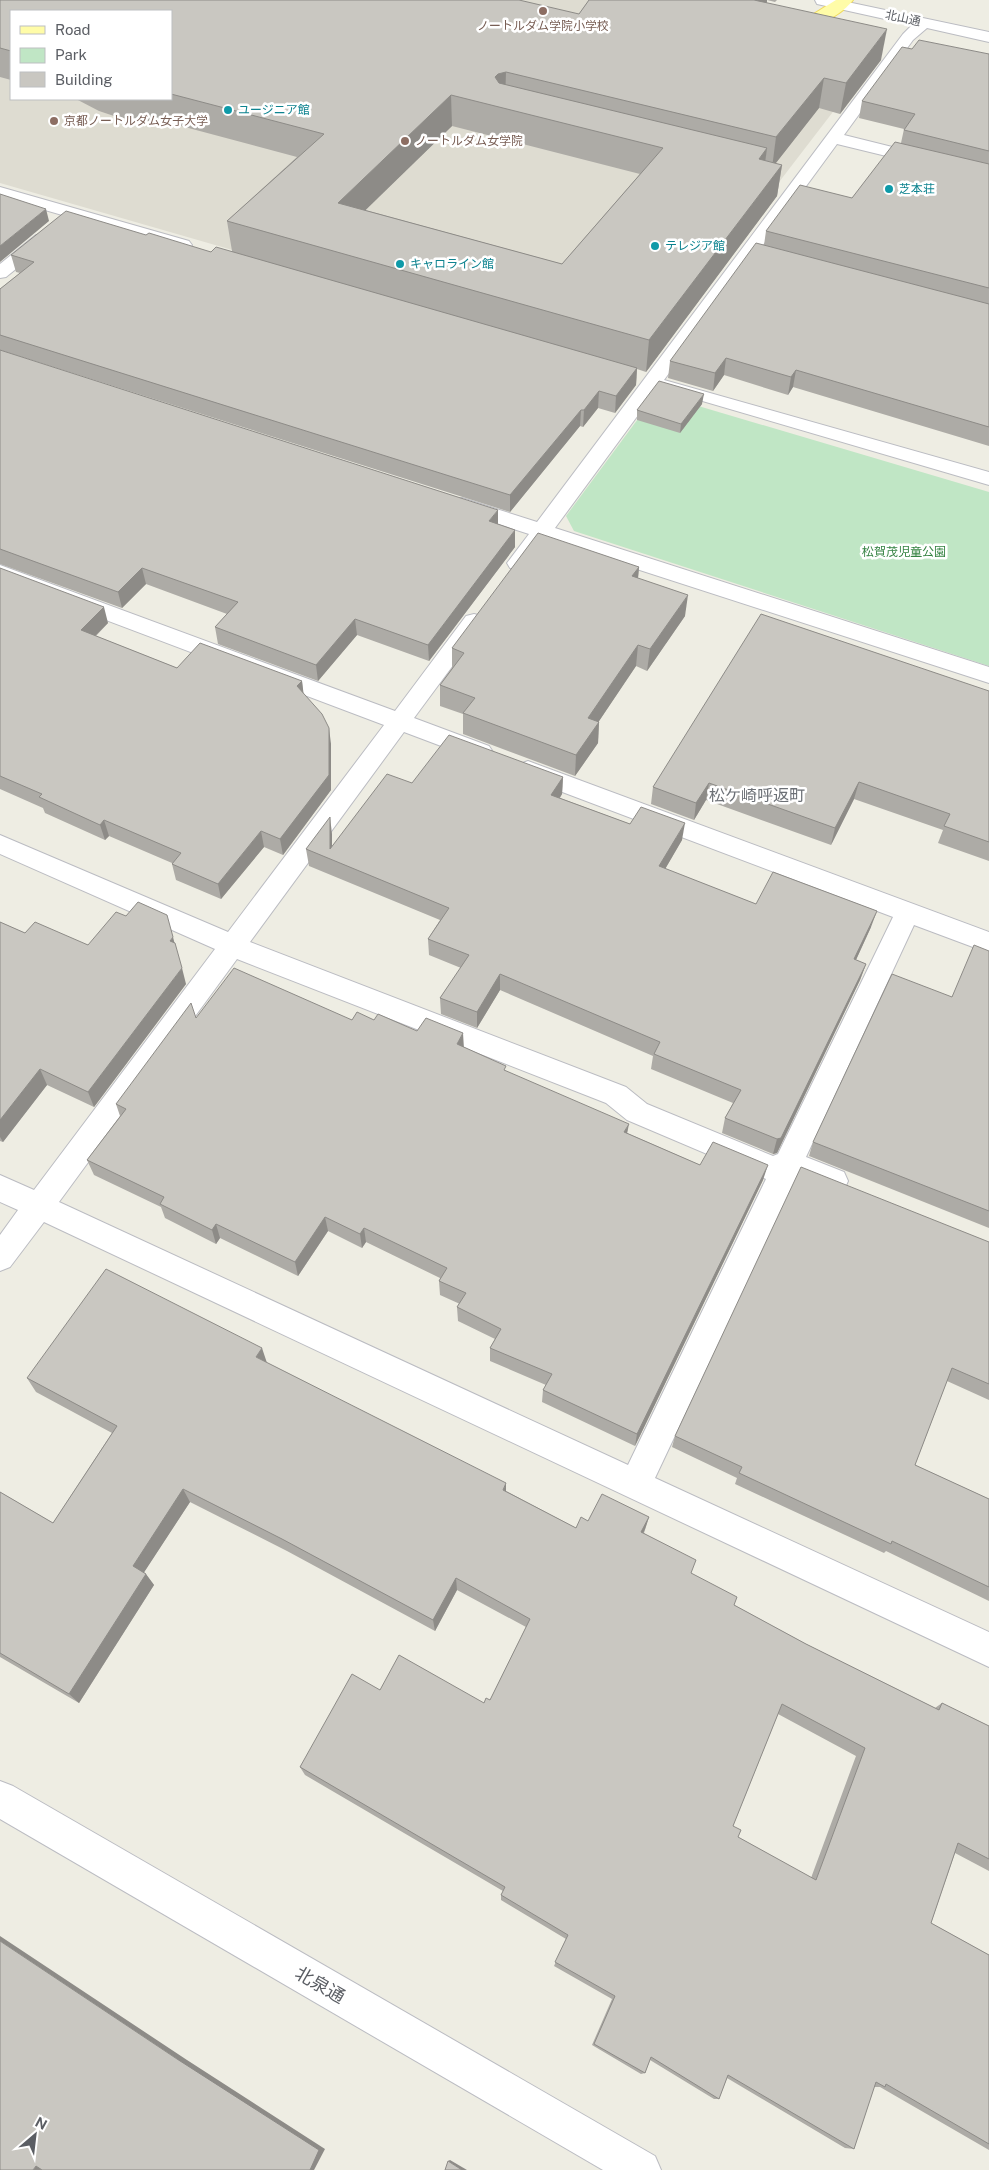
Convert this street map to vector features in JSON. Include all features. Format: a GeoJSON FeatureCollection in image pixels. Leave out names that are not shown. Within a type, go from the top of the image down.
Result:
{"type":"FeatureCollection","features":[{"type":"Feature","properties":{"kind":"main road"},"geometry":{"type":"LineString","coordinates":[[817,18],[820,0]]}},
{"type":"Feature","properties":{"kind":"main road"},"geometry":{"type":"LineString","coordinates":[[801,14],[817,18],[842,2]]}},
{"type":"Feature","properties":{"kind":"street","name":"北山通"},"geometry":{"type":"LineString","coordinates":[[820,0],[842,2],[912,34],[989,37]]}},
{"type":"Feature","properties":{"kind":"street"},"geometry":{"type":"LineString","coordinates":[[817,18],[844,23]]}},
{"type":"Feature","properties":{"kind":"street"},"geometry":{"type":"LineString","coordinates":[[506,578],[541,531],[643,379],[759,254],[792,180],[834,138],[912,34]]}},
{"type":"Feature","properties":{"kind":"street"},"geometry":{"type":"LineString","coordinates":[[834,138],[989,176]]}},
{"type":"Feature","properties":{"kind":"street"},"geometry":{"type":"LineString","coordinates":[[0,192],[197,249]]}},
{"type":"Feature","properties":{"kind":"street"},"geometry":{"type":"LineString","coordinates":[[0,273],[73,213]]}},
{"type":"Feature","properties":{"kind":"street"},"geometry":{"type":"LineString","coordinates":[[643,379],[989,479]]}},
{"type":"Feature","properties":{"kind":"street"},"geometry":{"type":"LineString","coordinates":[[446,500],[989,675]]}},
{"type":"Feature","properties":{"kind":"street"},"geometry":{"type":"LineString","coordinates":[[0,572],[989,943]]}},
{"type":"Feature","properties":{"kind":"street"},"geometry":{"type":"LineString","coordinates":[[0,1258],[488,602]]}},
{"type":"Feature","properties":{"kind":"street"},"geometry":{"type":"LineString","coordinates":[[0,844],[233,946],[616,1095],[637,1112],[772,1169],[788,1163],[861,1192]]}},
{"type":"Feature","properties":{"kind":"street"},"geometry":{"type":"LineString","coordinates":[[635,1485],[908,912]]}},
{"type":"Feature","properties":{"kind":"street"},"geometry":{"type":"LineString","coordinates":[[0,1188],[989,1650]]}},
{"type":"Feature","properties":{"kind":"street","name":"北泉通"},"geometry":{"type":"LineString","coordinates":[[0,1800],[641,2170]]}},
{"type":"Feature","properties":{"kind":"shaded area","name":"ノートルダム女学院"},"geometry":{"type":"Polygon","coordinates":[[[0,0],[671,0],[882,48],[643,359],[621,362],[0,183],[0,0]]]}},
{"type":"Feature","properties":{"kind":"green space","name":"松賀茂児童公園"},"geometry":{"type":"Polygon","coordinates":[[[668,397],[989,492],[989,666],[574,531],[566,516],[652,400],[668,397]]]}},
{"type":"Feature","properties":{"kind":"building"},"geometry":{"type":"Polygon","coordinates":[[[0,0],[519,0],[579,14],[589,0],[754,0],[887,29],[846,83],[824,78],[776,137],[506,72],[495,77],[499,83],[767,148],[759,159],[782,165],[649,340],[227,221],[324,134],[172,94],[172,10],[10,10],[10,51],[0,48],[0,0]],[[451,95],[338,203],[562,264],[663,148],[451,95]]]}},
{"type":"Feature","properties":{"kind":"building"},"geometry":{"type":"Polygon","coordinates":[[[919,40],[989,54],[989,151],[904,130],[915,114],[862,101],[902,47],[912,49],[919,40]]]}},
{"type":"Feature","properties":{"kind":"building"},"geometry":{"type":"Polygon","coordinates":[[[895,142],[989,164],[989,288],[766,231],[800,185],[852,198],[895,142]]]}},
{"type":"Feature","properties":{"kind":"building"},"geometry":{"type":"Polygon","coordinates":[[[0,194],[46,209],[0,246],[0,194]]]}},
{"type":"Feature","properties":{"kind":"building"},"geometry":{"type":"Polygon","coordinates":[[[66,211],[211,252],[216,247],[637,368],[616,396],[599,391],[510,495],[0,335],[0,289],[34,262],[11,255],[66,211]]]}},
{"type":"Feature","properties":{"kind":"building"},"geometry":{"type":"Polygon","coordinates":[[[756,243],[989,304],[989,427],[796,370],[791,377],[726,358],[715,373],[670,361],[756,243]]]}},
{"type":"Feature","properties":{"kind":"building"},"geometry":{"type":"Polygon","coordinates":[[[0,350],[498,510],[489,521],[515,530],[428,645],[355,619],[316,665],[215,627],[238,602],[142,568],[118,592],[0,549],[0,350]]]}},
{"type":"Feature","properties":{"kind":"building"},"geometry":{"type":"Polygon","coordinates":[[[659,381],[704,394],[681,424],[637,410],[659,381]]]}},
{"type":"Feature","properties":{"kind":"building"},"geometry":{"type":"Polygon","coordinates":[[[538,533],[639,567],[632,576],[688,595],[650,649],[638,645],[588,718],[599,722],[576,755],[463,713],[475,698],[440,685],[464,653],[452,648],[538,533]]]}},
{"type":"Feature","properties":{"kind":"building"},"geometry":{"type":"Polygon","coordinates":[[[0,568],[104,607],[81,630],[177,668],[200,643],[302,681],[297,686],[322,714],[329,728],[329,775],[280,839],[261,831],[218,884],[172,864],[181,853],[104,820],[100,825],[39,797],[42,794],[0,776],[0,568]]]}},
{"type":"Feature","properties":{"kind":"building"},"geometry":{"type":"Polygon","coordinates":[[[761,614],[989,691],[989,842],[944,826],[950,814],[859,782],[835,828],[709,783],[696,803],[653,787],[761,614]]]}},
{"type":"Feature","properties":{"kind":"building"},"geometry":{"type":"Polygon","coordinates":[[[449,735],[563,777],[551,795],[630,824],[641,807],[685,823],[659,866],[756,904],[773,872],[877,911],[854,959],[866,964],[781,1138],[777,1139],[725,1118],[741,1090],[654,1054],[660,1042],[500,974],[477,1012],[440,998],[469,955],[428,939],[449,908],[306,849],[330,817],[330,849],[387,774],[412,783],[449,735]]]}},
{"type":"Feature","properties":{"kind":"building"},"geometry":{"type":"Polygon","coordinates":[[[138,902],[167,915],[173,937],[170,941],[175,943],[182,968],[88,1092],[40,1069],[0,1120],[0,922],[25,933],[35,922],[88,945],[116,912],[126,916],[138,902]]]}},
{"type":"Feature","properties":{"kind":"building"},"geometry":{"type":"Polygon","coordinates":[[[974,945],[989,951],[989,1211],[813,1142],[892,974],[952,997],[974,945]]]}},
{"type":"Feature","properties":{"kind":"building"},"geometry":{"type":"Polygon","coordinates":[[[234,968],[352,1020],[357,1012],[374,1020],[378,1014],[417,1031],[426,1018],[463,1033],[457,1044],[506,1066],[504,1070],[629,1124],[624,1132],[700,1165],[713,1142],[768,1165],[637,1434],[543,1390],[552,1374],[490,1348],[501,1329],[457,1307],[466,1293],[439,1281],[447,1268],[364,1228],[360,1234],[325,1217],[295,1262],[216,1224],[212,1230],[160,1204],[164,1197],[87,1160],[126,1109],[116,1104],[191,1003],[196,1018],[234,968]]]}},
{"type":"Feature","properties":{"kind":"building"},"geometry":{"type":"Polygon","coordinates":[[[801,1167],[989,1242],[989,1384],[952,1368],[915,1465],[989,1499],[989,1587],[892,1541],[891,1544],[739,1473],[742,1467],[675,1436],[801,1167]]]}},
{"type":"Feature","properties":{"kind":"building"},"geometry":{"type":"Polygon","coordinates":[[[106,1269],[262,1348],[256,1357],[506,1483],[503,1490],[576,1528],[581,1517],[588,1521],[602,1494],[649,1517],[641,1532],[696,1560],[691,1573],[737,1597],[734,1605],[806,1644],[939,1710],[942,1703],[989,1726],[989,1859],[958,1843],[931,1923],[989,1955],[989,2144],[886,2084],[885,2087],[876,2082],[854,2149],[728,2075],[719,2099],[651,2057],[645,2073],[594,2044],[615,1996],[555,1962],[568,1935],[501,1895],[505,1887],[300,1767],[352,1674],[380,1690],[399,1655],[484,1703],[486,1698],[490,1700],[530,1619],[456,1578],[433,1620],[282,1539],[183,1489],[133,1566],[146,1574],[69,1694],[0,1653],[0,1492],[53,1523],[117,1426],[27,1378],[106,1269]],[[782,1704],[733,1826],[741,1830],[738,1837],[816,1880],[865,1748],[782,1704]]]}},
{"type":"Feature","properties":{"kind":"building"},"geometry":{"type":"Polygon","coordinates":[[[0,1941],[177,2059],[319,2150],[310,2170],[42,2170],[36,2166],[33,2170],[0,2170],[0,1941]]]}},
{"type":"Feature","properties":{"kind":"building"},"geometry":{"type":"Polygon","coordinates":[[[448,2161],[462,2170],[445,2170],[448,2161]]]}},
{"type":"Feature","properties":{"kind":"place","name":"ノートルダム学院小学校"},"geometry":{"type":"Point","coordinates":[543,11]}},
{"type":"Feature","properties":{"kind":"place","name":"ユージニア館"},"geometry":{"type":"Point","coordinates":[228,110]}},
{"type":"Feature","properties":{"kind":"place","name":"京都ノートルダム女子大学"},"geometry":{"type":"Point","coordinates":[54,121]}},
{"type":"Feature","properties":{"kind":"place","name":"ノートルダム女学院"},"geometry":{"type":"Point","coordinates":[405,141]}},
{"type":"Feature","properties":{"kind":"place","name":"芝本荘"},"geometry":{"type":"Point","coordinates":[889,189]}},
{"type":"Feature","properties":{"kind":"place","name":"テレジア館"},"geometry":{"type":"Point","coordinates":[655,246]}},
{"type":"Feature","properties":{"kind":"place","name":"キャロライン館"},"geometry":{"type":"Point","coordinates":[400,264]}},
{"type":"Feature","properties":{"kind":"district","name":"松ケ崎呼返町"},"geometry":{"type":"Point","coordinates":[757,795]}}]}
